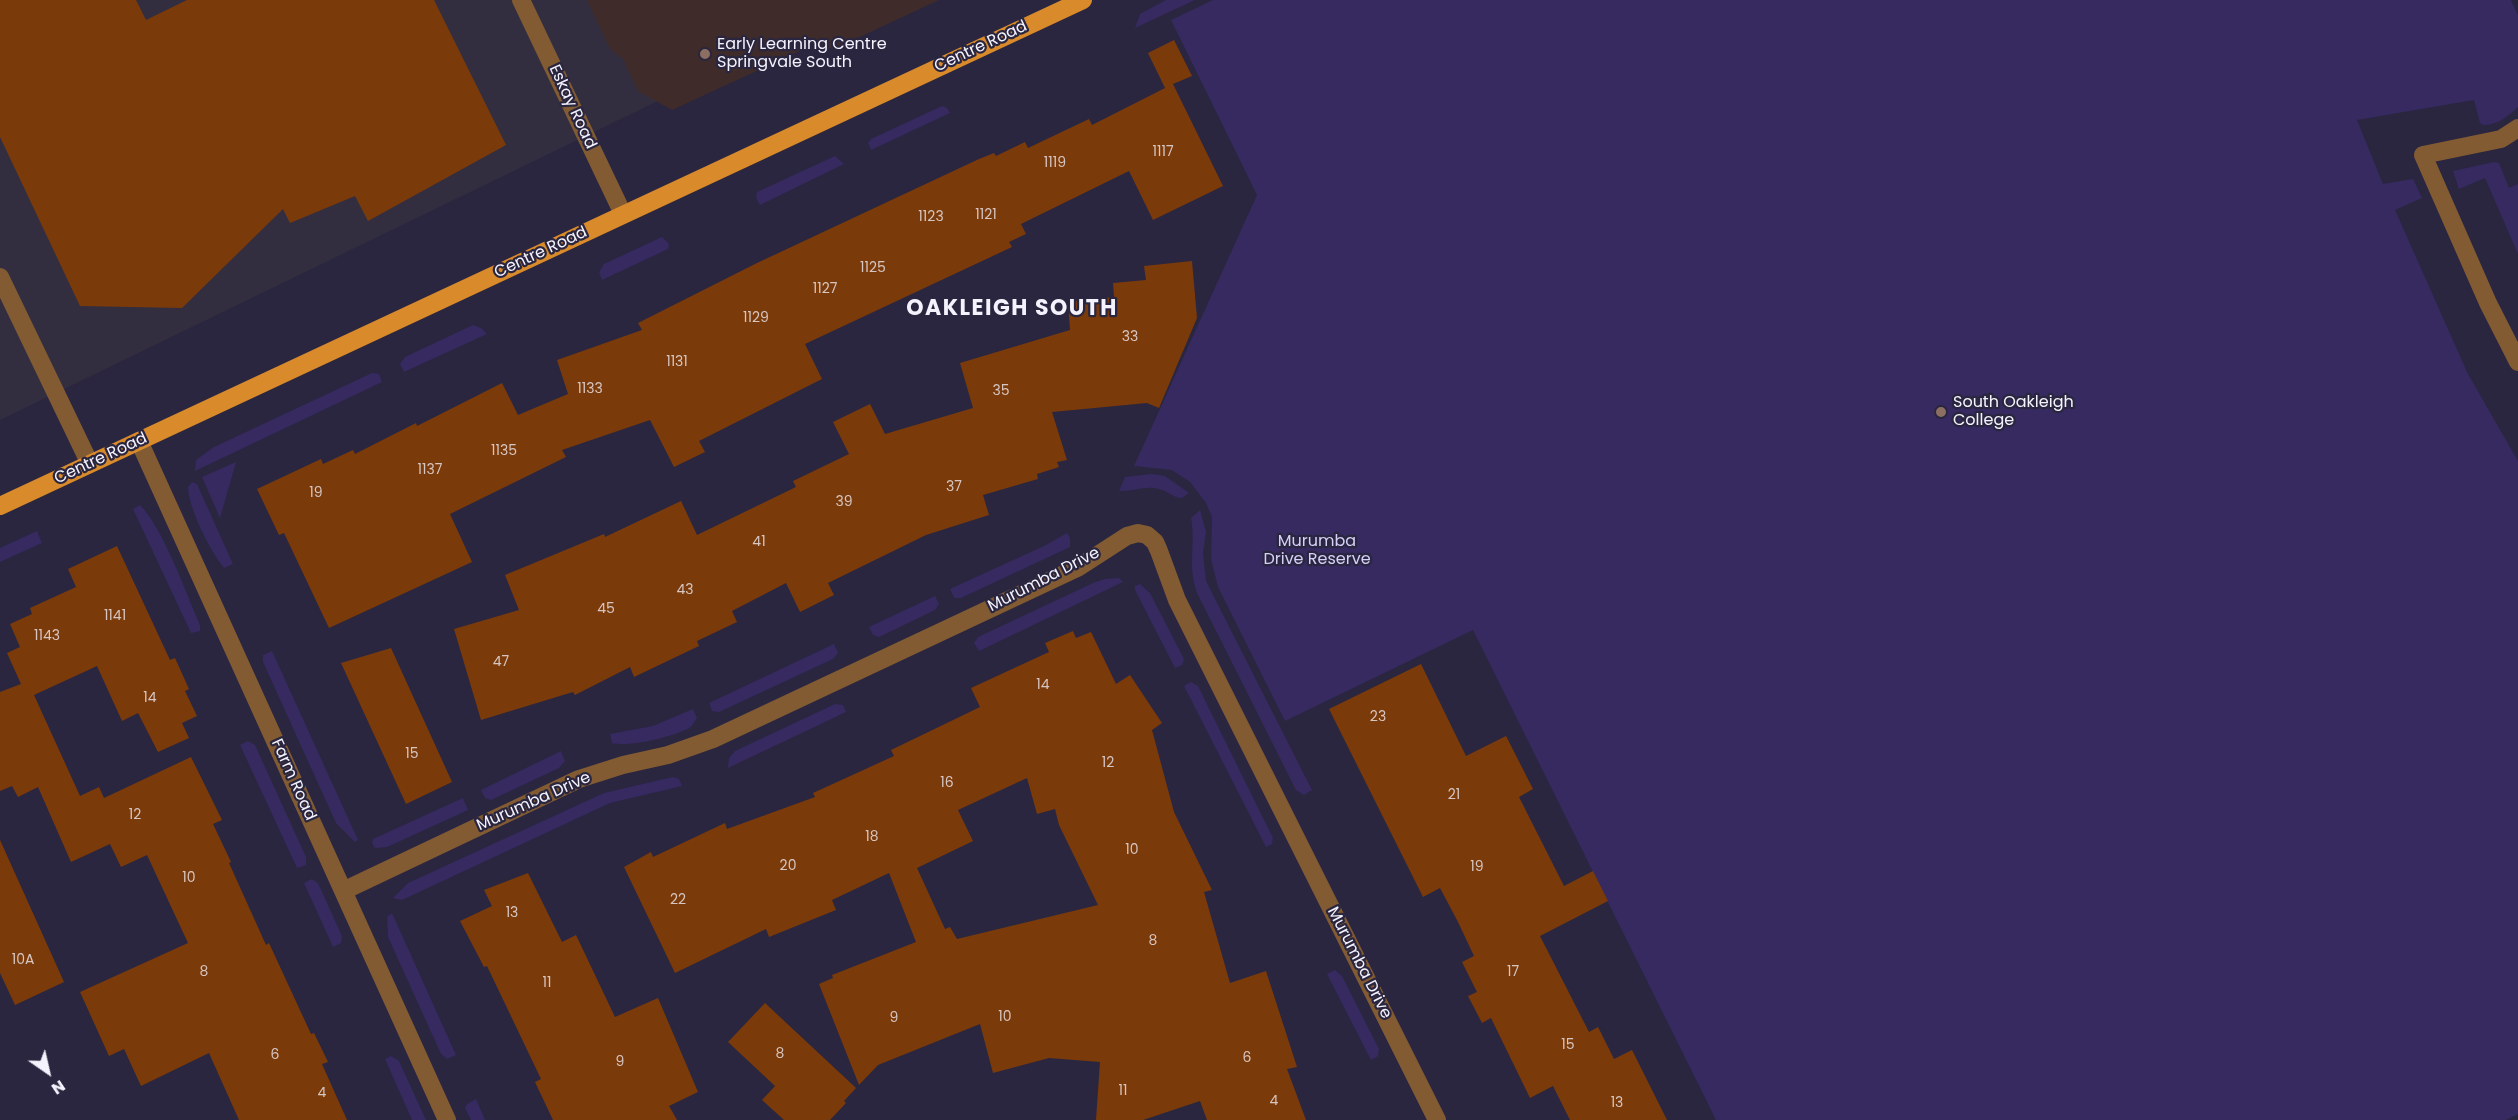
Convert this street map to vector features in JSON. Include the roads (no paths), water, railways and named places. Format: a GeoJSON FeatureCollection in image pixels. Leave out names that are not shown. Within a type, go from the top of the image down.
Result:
{"type":"FeatureCollection","features":[{"type":"Feature","properties":{"kind":"main road","name":"Centre Road"},"geometry":{"type":"LineString","coordinates":[[0,506],[1083,0]]}},
{"type":"Feature","properties":{"kind":"street","name":"Eskay Road"},"geometry":{"type":"LineString","coordinates":[[521,0],[623,214]]}},
{"type":"Feature","properties":{"kind":"street"},"geometry":{"type":"LineString","coordinates":[[2518,128],[2501,139],[2423,155],[2488,303],[2518,362]]}},
{"type":"Feature","properties":{"kind":"street"},"geometry":{"type":"LineString","coordinates":[[0,277],[90,464]]}},
{"type":"Feature","properties":{"kind":"street","name":"Farm Road"},"geometry":{"type":"LineString","coordinates":[[139,441],[447,1120]]}},
{"type":"Feature","properties":{"kind":"street","name":"Murumba Drive"},"geometry":{"type":"LineString","coordinates":[[343,891],[579,779],[623,765],[668,755],[713,739],[1078,567],[1128,536],[1138,533],[1147,535],[1155,542],[1177,600],[1437,1120]]}},
{"type":"Feature","properties":{"kind":"place","name":"Early Learning Centre Springvale South"},"geometry":{"type":"Point","coordinates":[705,54]}},
{"type":"Feature","properties":{"kind":"place","name":"South Oakleigh College"},"geometry":{"type":"Point","coordinates":[1941,412]}},
{"type":"Feature","properties":{"kind":"district","name":"OAKLEIGH SOUTH"},"geometry":{"type":"Point","coordinates":[1012,309]}},
{"type":"Feature","properties":{"kind":"park label","name":"Murumba Drive Reserve"},"geometry":{"type":"Point","coordinates":[1317,551]}}]}
